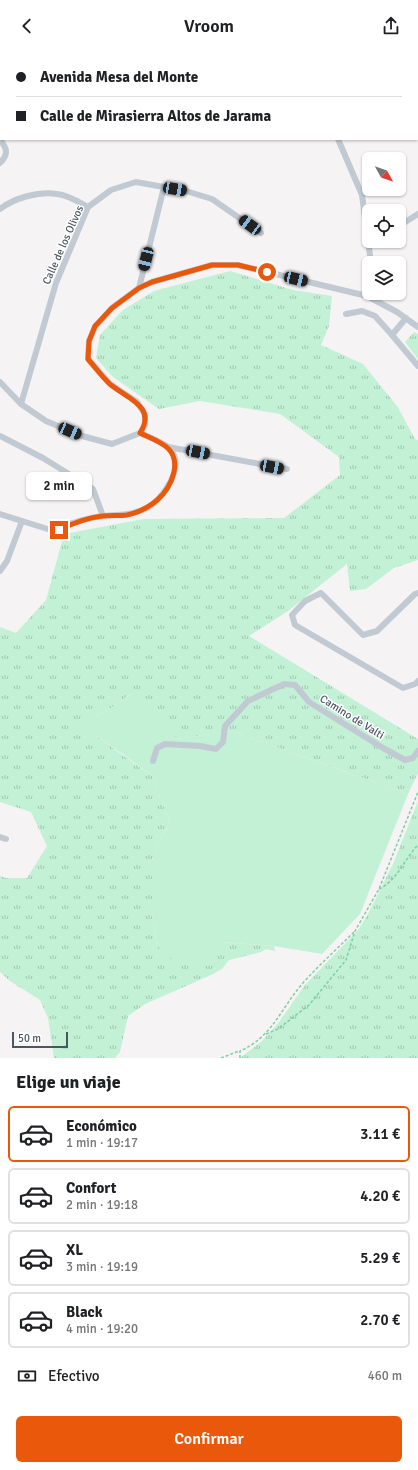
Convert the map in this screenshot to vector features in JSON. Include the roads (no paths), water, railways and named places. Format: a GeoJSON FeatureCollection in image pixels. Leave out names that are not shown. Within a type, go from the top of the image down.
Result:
{"type":"FeatureCollection","features":[{"type":"Feature","properties":{"kind":"street"},"geometry":{"type":"LineString","coordinates":[[0,140],[5,146],[7,152],[5,158],[0,163]]}},
{"type":"Feature","properties":{"kind":"street"},"geometry":{"type":"LineString","coordinates":[[338,140],[362,195],[363,204]]}},
{"type":"Feature","properties":{"kind":"street","name":"Calle de los Olivos"},"geometry":{"type":"LineString","coordinates":[[21,404],[56,283],[88,208],[111,190],[136,182],[186,191],[212,199],[261,233]]}},
{"type":"Feature","properties":{"kind":"street"},"geometry":{"type":"LineString","coordinates":[[139,288],[164,187]]}},
{"type":"Feature","properties":{"kind":"street"},"geometry":{"type":"LineString","coordinates":[[0,209],[19,198],[34,195],[56,194],[77,201],[88,208]]}},
{"type":"Feature","properties":{"kind":"street"},"geometry":{"type":"LineString","coordinates":[[406,222],[418,214]]}},
{"type":"Feature","properties":{"kind":"street"},"geometry":{"type":"LineString","coordinates":[[0,382],[21,404],[46,421],[82,436],[112,444],[140,433],[145,425],[145,414],[137,402],[110,384],[88,359],[89,341],[95,326],[112,308],[139,288],[152,282],[212,265],[238,265],[362,295]]}},
{"type":"Feature","properties":{"kind":"street"},"geometry":{"type":"LineString","coordinates":[[374,300],[397,312],[418,327]]}},
{"type":"Feature","properties":{"kind":"street"},"geometry":{"type":"LineString","coordinates":[[346,314],[362,311],[375,316],[418,366]]}},
{"type":"Feature","properties":{"kind":"street"},"geometry":{"type":"LineString","coordinates":[[392,335],[406,318]]}},
{"type":"Feature","properties":{"kind":"street"},"geometry":{"type":"LineString","coordinates":[[140,433],[168,447],[287,470]]}},
{"type":"Feature","properties":{"kind":"street"},"geometry":{"type":"LineString","coordinates":[[0,436],[43,458],[93,489],[103,516]]}},
{"type":"Feature","properties":{"kind":"street"},"geometry":{"type":"LineString","coordinates":[[0,514],[54,531],[73,523],[103,516],[126,515],[145,508],[156,502],[172,480],[175,463],[172,453],[168,447]]}},
{"type":"Feature","properties":{"kind":"street"},"geometry":{"type":"LineString","coordinates":[[0,571],[6,562],[22,521]]}},
{"type":"Feature","properties":{"kind":"street"},"geometry":{"type":"LineString","coordinates":[[418,593],[415,594],[377,631],[363,635],[321,593],[305,601],[292,615],[295,625],[403,688],[415,684],[418,681]]}},
{"type":"Feature","properties":{"kind":"street","name":"Camino de Valti"},"geometry":{"type":"LineString","coordinates":[[152,761],[157,748],[165,744],[200,746],[216,749],[223,742],[225,726],[248,701],[284,684],[295,685],[309,702],[405,760],[412,758],[418,751]]}}]}
